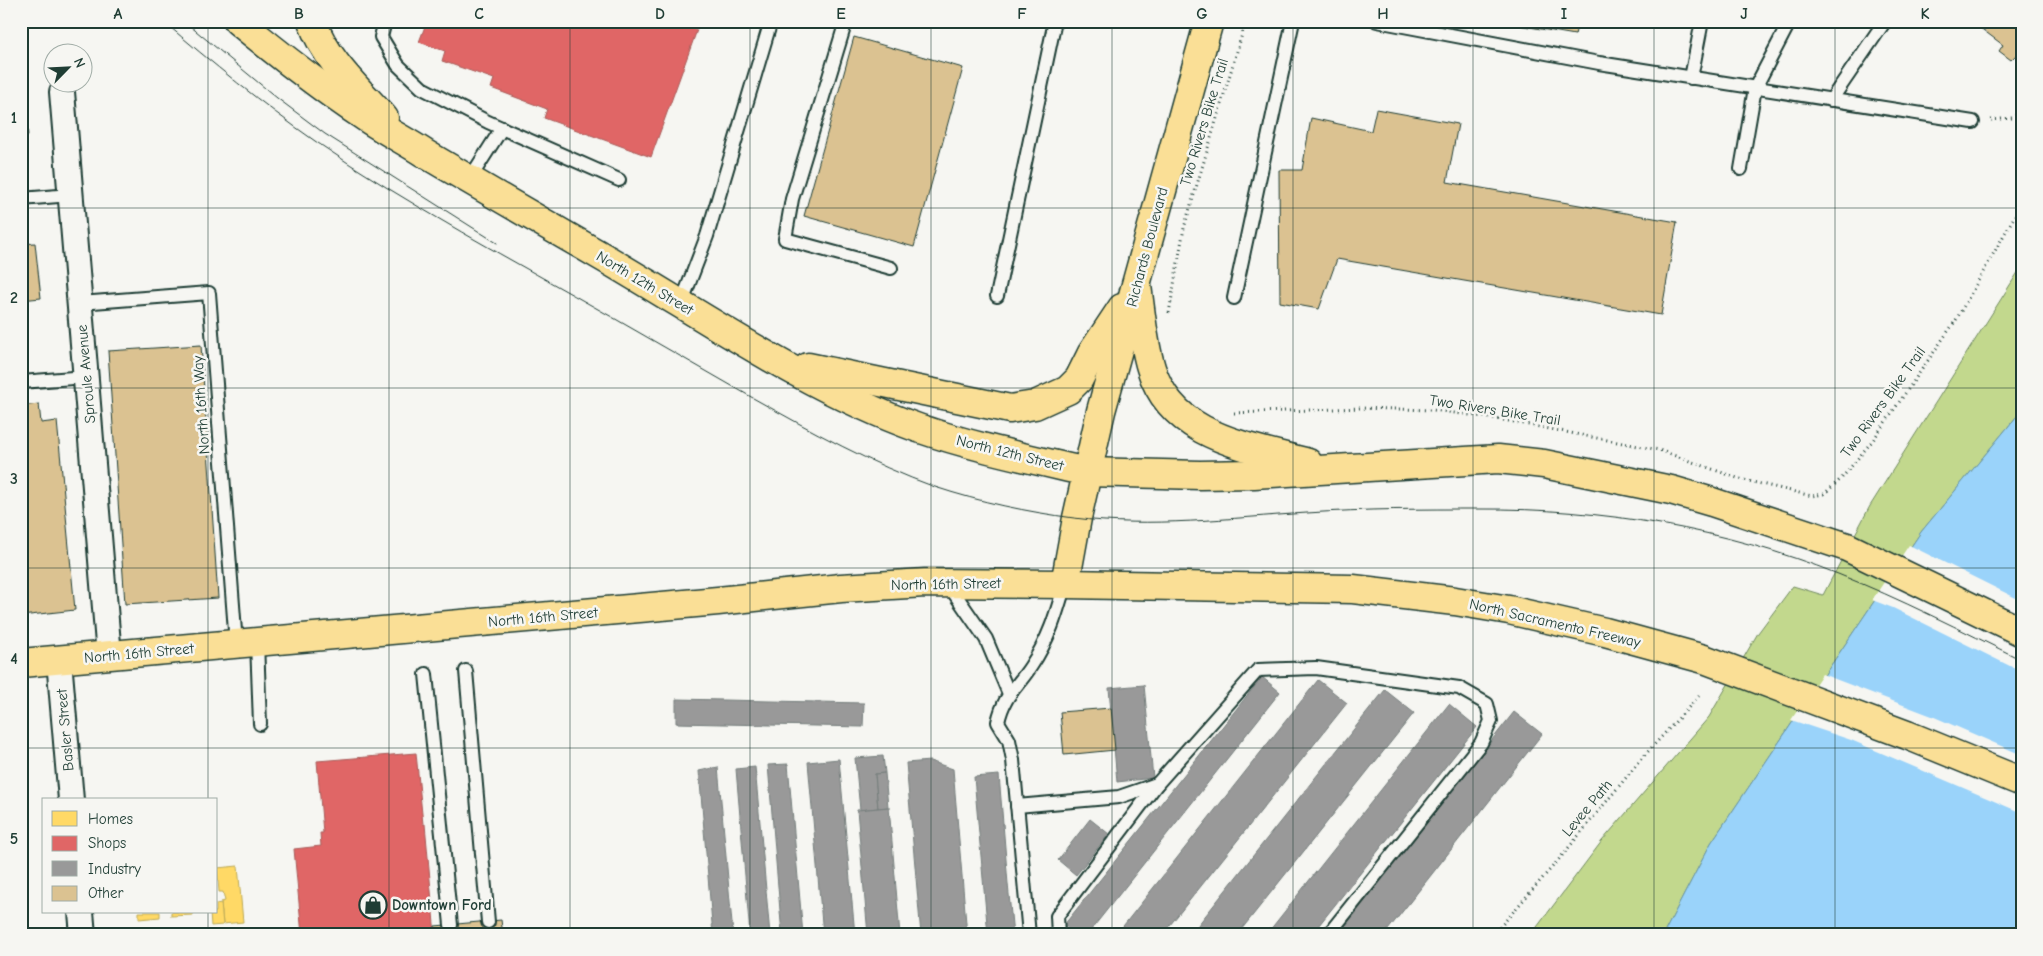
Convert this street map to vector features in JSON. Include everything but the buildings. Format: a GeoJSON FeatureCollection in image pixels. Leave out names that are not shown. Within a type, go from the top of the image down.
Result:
{"type":"FeatureCollection","features":[{"type":"Feature","properties":{"kind":"main road","name":"North 12th Street"},"geometry":{"type":"LineString","coordinates":[[238,21],[314,81],[363,116],[652,286],[719,328],[779,361],[870,408],[917,427],[990,449],[1087,472]]}},
{"type":"Feature","properties":{"kind":"main road"},"geometry":{"type":"LineString","coordinates":[[312,21],[315,30],[333,60],[403,140]]}},
{"type":"Feature","properties":{"kind":"main road","name":"Richards Boulevard"},"geometry":{"type":"LineString","coordinates":[[1065,584],[1076,518],[1101,411],[1209,21]]}},
{"type":"Feature","properties":{"kind":"main road"},"geometry":{"type":"LineString","coordinates":[[779,361],[1010,409],[1035,405],[1058,396],[1079,379],[1092,353],[1137,286]]}},
{"type":"Feature","properties":{"kind":"main road"},"geometry":{"type":"LineString","coordinates":[[1137,286],[1153,374],[1159,388],[1171,405],[1188,422],[1216,438],[1329,469]]}},
{"type":"Feature","properties":{"kind":"main road"},"geometry":{"type":"LineString","coordinates":[[1087,472],[1254,474],[1498,459],[1544,464],[1671,490],[1846,547],[2022,632]]}},
{"type":"Feature","properties":{"kind":"main road","name":"North 16th Street"},"geometry":{"type":"LineString","coordinates":[[21,664],[708,602],[788,592],[884,585],[1065,584]]}},
{"type":"Feature","properties":{"kind":"main road","name":"North Sacramento Freeway"},"geometry":{"type":"LineString","coordinates":[[1065,584],[1308,588],[1398,593],[1526,614],[1605,632],[1704,659],[1907,735],[2022,782]]}},
{"type":"Feature","properties":{"kind":"street","name":"Sproule Avenue"},"geometry":{"type":"LineString","coordinates":[[62,92],[110,656]]}},
{"type":"Feature","properties":{"kind":"street","name":"Basler Street"},"geometry":{"type":"LineString","coordinates":[[59,660],[71,798]]}},
{"type":"Feature","properties":{"kind":"street"},"geometry":{"type":"LineString","coordinates":[[81,914],[83,935]]}},
{"type":"Feature","properties":{"kind":"lane"},"geometry":{"type":"LineString","coordinates":[[385,21],[381,37],[398,65],[422,88],[502,128],[619,180]]}},
{"type":"Feature","properties":{"kind":"lane"},"geometry":{"type":"LineString","coordinates":[[681,304],[707,236],[771,21]]}},
{"type":"Feature","properties":{"kind":"lane"},"geometry":{"type":"LineString","coordinates":[[846,21],[792,199],[784,239],[891,268]]}},
{"type":"Feature","properties":{"kind":"lane"},"geometry":{"type":"LineString","coordinates":[[997,296],[1055,21]]}},
{"type":"Feature","properties":{"kind":"lane"},"geometry":{"type":"LineString","coordinates":[[1234,298],[1293,21]]}},
{"type":"Feature","properties":{"kind":"lane"},"geometry":{"type":"LineString","coordinates":[[1377,21],[1599,63],[1973,122]]}},
{"type":"Feature","properties":{"kind":"lane"},"geometry":{"type":"LineString","coordinates":[[1691,78],[1702,21]]}},
{"type":"Feature","properties":{"kind":"lane"},"geometry":{"type":"LineString","coordinates":[[1741,169],[1755,88],[1790,21]]}},
{"type":"Feature","properties":{"kind":"lane"},"geometry":{"type":"LineString","coordinates":[[1831,100],[1886,21]]}},
{"type":"Feature","properties":{"kind":"lane"},"geometry":{"type":"LineString","coordinates":[[469,180],[502,128]]}},
{"type":"Feature","properties":{"kind":"lane"},"geometry":{"type":"LineString","coordinates":[[21,199],[71,195]]}},
{"type":"Feature","properties":{"kind":"lane","name":"North 16th Way"},"geometry":{"type":"LineString","coordinates":[[80,303],[209,293],[246,643]]}},
{"type":"Feature","properties":{"kind":"lane"},"geometry":{"type":"LineString","coordinates":[[21,382],[86,377]]}},
{"type":"Feature","properties":{"kind":"lane"},"geometry":{"type":"LineString","coordinates":[[948,584],[986,639],[1009,694]]}},
{"type":"Feature","properties":{"kind":"lane"},"geometry":{"type":"LineString","coordinates":[[1029,935],[1013,760],[1009,740],[998,722],[1001,707],[1031,667],[1052,628],[1065,584]]}},
{"type":"Feature","properties":{"kind":"lane"},"geometry":{"type":"LineString","coordinates":[[246,643],[260,724]]}},
{"type":"Feature","properties":{"kind":"lane"},"geometry":{"type":"LineString","coordinates":[[1058,935],[1057,916],[1158,784],[1258,670],[1316,668],[1459,688],[1487,704],[1491,721],[1482,743],[1328,935]]}},
{"type":"Feature","properties":{"kind":"lane"},"geometry":{"type":"LineString","coordinates":[[466,671],[488,922]]}},
{"type":"Feature","properties":{"kind":"lane"},"geometry":{"type":"LineString","coordinates":[[426,674],[451,925]]}},
{"type":"Feature","properties":{"kind":"lane"},"geometry":{"type":"LineString","coordinates":[[1018,806],[1119,797],[1158,784]]}},
{"type":"Feature","properties":{"kind":"path","name":"Two Rivers Bike Trail"},"geometry":{"type":"LineString","coordinates":[[1169,314],[1184,228],[1246,21]]}},
{"type":"Feature","properties":{"kind":"path"},"geometry":{"type":"LineString","coordinates":[[1973,122],[2012,118],[2022,111]]}},
{"type":"Feature","properties":{"kind":"path","name":"Two Rivers Bike Trail"},"geometry":{"type":"LineString","coordinates":[[1231,413],[1360,408],[1433,410],[1498,419],[1659,450],[1740,479],[1812,496],[1824,494],[1841,479],[1872,440],[1940,343],[1981,277],[2022,202]]}},
{"type":"Feature","properties":{"kind":"path","name":"Levee Path"},"geometry":{"type":"LineString","coordinates":[[1493,935],[1643,758],[1699,696]]}},
{"type":"Feature","properties":{"kind":"green space"},"geometry":{"type":"Polygon","coordinates":[[[2022,266],[2022,410],[1921,532],[1711,843],[1663,935],[1531,935],[1602,841],[1709,717],[1758,633],[1793,586],[1823,595],[1870,506],[2022,266]]]}},
{"type":"Feature","properties":{"kind":"water"},"geometry":{"type":"Polygon","coordinates":[[[2022,410],[2022,935],[1663,935],[1711,843],[1921,532],[2022,410]]]}},
{"type":"Feature","properties":{"kind":"pier"},"geometry":{"type":"Polygon","coordinates":[[[1909,545],[2022,601],[2022,672],[1893,608],[1872,600],[1909,545]]]}},
{"type":"Feature","properties":{"kind":"pier"},"geometry":{"type":"Polygon","coordinates":[[[1822,674],[1932,716],[2022,755],[2022,813],[1851,740],[1791,720],[1822,674]]]}},
{"type":"Feature","properties":{"kind":"tram line"},"geometry":{"type":"LineString","coordinates":[[163,21],[295,127],[387,188],[797,423],[888,468],[935,487],[1022,510],[1103,521],[1161,522],[1350,511],[1480,509],[1571,512],[1662,524],[1707,533],[1751,545],[1795,558],[1838,574],[1908,604],[2022,660]]}},
{"type":"Feature","properties":{"kind":"tram line"},"geometry":{"type":"LineString","coordinates":[[184,21],[277,98],[325,134],[497,243]]}},
{"type":"Feature","properties":{"kind":"place","name":"Downtown Ford"},"geometry":{"type":"Point","coordinates":[373,905]}}]}
